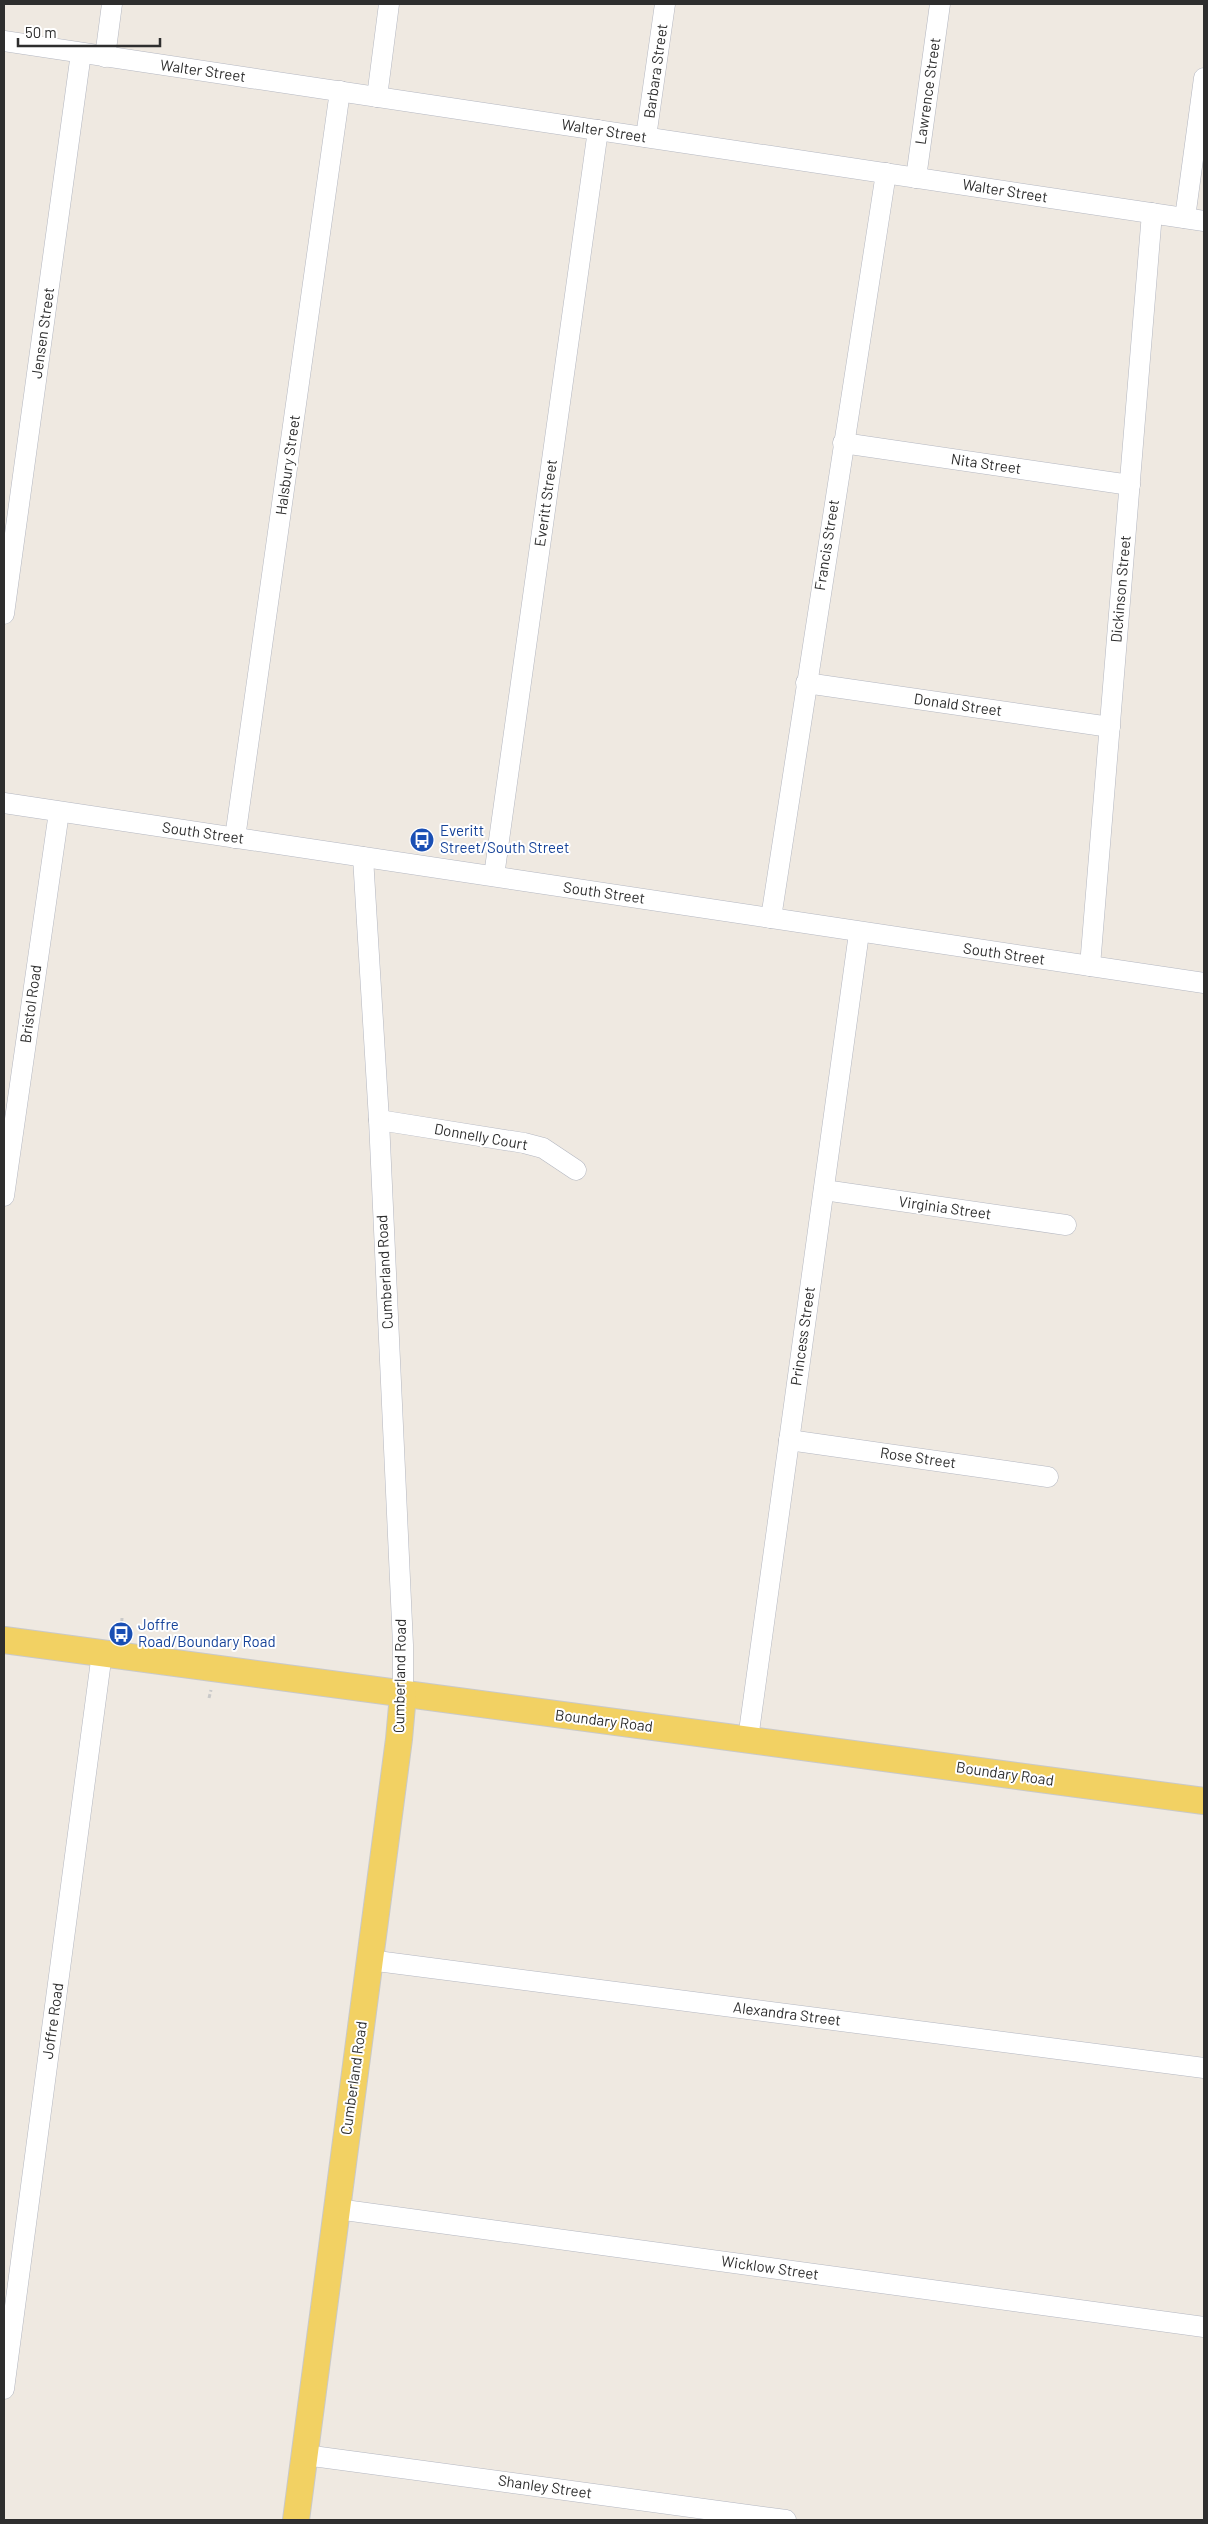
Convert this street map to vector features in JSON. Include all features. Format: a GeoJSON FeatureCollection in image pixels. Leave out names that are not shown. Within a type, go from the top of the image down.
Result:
{"type":"FeatureCollection","features":[{"type":"Feature","properties":{"kind":"main road","name":"Boundary Road"},"geometry":{"type":"LineString","coordinates":[[4,1640],[1204,1801]]}},
{"type":"Feature","properties":{"kind":"main road","name":"Cumberland Road"},"geometry":{"type":"LineString","coordinates":[[296,2520],[399,1739],[403,1695]]}},
{"type":"Feature","properties":{"kind":"street"},"geometry":{"type":"LineString","coordinates":[[105,57],[112,4]]}},
{"type":"Feature","properties":{"kind":"street"},"geometry":{"type":"LineString","coordinates":[[376,97],[390,4]]}},
{"type":"Feature","properties":{"kind":"street","name":"Barbara Street"},"geometry":{"type":"LineString","coordinates":[[646,137],[665,4]]}},
{"type":"Feature","properties":{"kind":"street","name":"Lawrence Street"},"geometry":{"type":"LineString","coordinates":[[916,178],[940,4]]}},
{"type":"Feature","properties":{"kind":"street","name":"Walter Street"},"geometry":{"type":"LineString","coordinates":[[4,41],[1194,219]]}},
{"type":"Feature","properties":{"kind":"street","name":"Jensen Street"},"geometry":{"type":"LineString","coordinates":[[4,614],[82,53]]}},
{"type":"Feature","properties":{"kind":"street"},"geometry":{"type":"LineString","coordinates":[[1194,219],[1204,78]]}},
{"type":"Feature","properties":{"kind":"street","name":"Halsbury Street"},"geometry":{"type":"LineString","coordinates":[[235,838],[340,91]]}},
{"type":"Feature","properties":{"kind":"street","name":"Everitt Street"},"geometry":{"type":"LineString","coordinates":[[494,876],[598,130]]}},
{"type":"Feature","properties":{"kind":"street","name":"Francis Street"},"geometry":{"type":"LineString","coordinates":[[771,918],[886,173]]}},
{"type":"Feature","properties":{"kind":"street","name":"Dickinson Street"},"geometry":{"type":"LineString","coordinates":[[1090,966],[1152,213]]}},
{"type":"Feature","properties":{"kind":"street","name":"Nita Street"},"geometry":{"type":"LineString","coordinates":[[843,443],[1130,485]]}},
{"type":"Feature","properties":{"kind":"street","name":"Donald Street"},"geometry":{"type":"LineString","coordinates":[[806,683],[1110,728]]}},
{"type":"Feature","properties":{"kind":"street","name":"South Street"},"geometry":{"type":"LineString","coordinates":[[4,803],[1204,983]]}},
{"type":"Feature","properties":{"kind":"street","name":"Bristol Road"},"geometry":{"type":"LineString","coordinates":[[4,1196],[59,812]]}},
{"type":"Feature","properties":{"kind":"street","name":"Cumberland Road"},"geometry":{"type":"LineString","coordinates":[[364,857],[379,1120],[403,1645],[403,1695]]}},
{"type":"Feature","properties":{"kind":"street","name":"Princess Street"},"geometry":{"type":"LineString","coordinates":[[748,1739],[859,932]]}},
{"type":"Feature","properties":{"kind":"street","name":"Donnelly Court"},"geometry":{"type":"LineString","coordinates":[[379,1120],[524,1143],[543,1148],[576,1170]]}},
{"type":"Feature","properties":{"kind":"street","name":"Virginia Street"},"geometry":{"type":"LineString","coordinates":[[824,1190],[1066,1225]]}},
{"type":"Feature","properties":{"kind":"street","name":"Rose Street"},"geometry":{"type":"LineString","coordinates":[[789,1440],[1048,1477]]}},
{"type":"Feature","properties":{"kind":"street","name":"Joffre Road"},"geometry":{"type":"LineString","coordinates":[[4,2390],[102,1653]]}},
{"type":"Feature","properties":{"kind":"street","name":"Alexandra Street"},"geometry":{"type":"LineString","coordinates":[[370,1960],[1204,2068]]}},
{"type":"Feature","properties":{"kind":"street","name":"Wicklow Street"},"geometry":{"type":"LineString","coordinates":[[337,2209],[1204,2327]]}},
{"type":"Feature","properties":{"kind":"street","name":"Shanley Street"},"geometry":{"type":"LineString","coordinates":[[304,2455],[786,2520]]}},
{"type":"Feature","properties":{"kind":"path"},"geometry":{"type":"LineString","coordinates":[[120,1634],[122,1618]]}},
{"type":"Feature","properties":{"kind":"place","name":"Everitt Street/South Street"},"geometry":{"type":"Point","coordinates":[422,840]}},
{"type":"Feature","properties":{"kind":"place","name":"Joffre Road/Boundary Road"},"geometry":{"type":"Point","coordinates":[121,1634]}}]}
